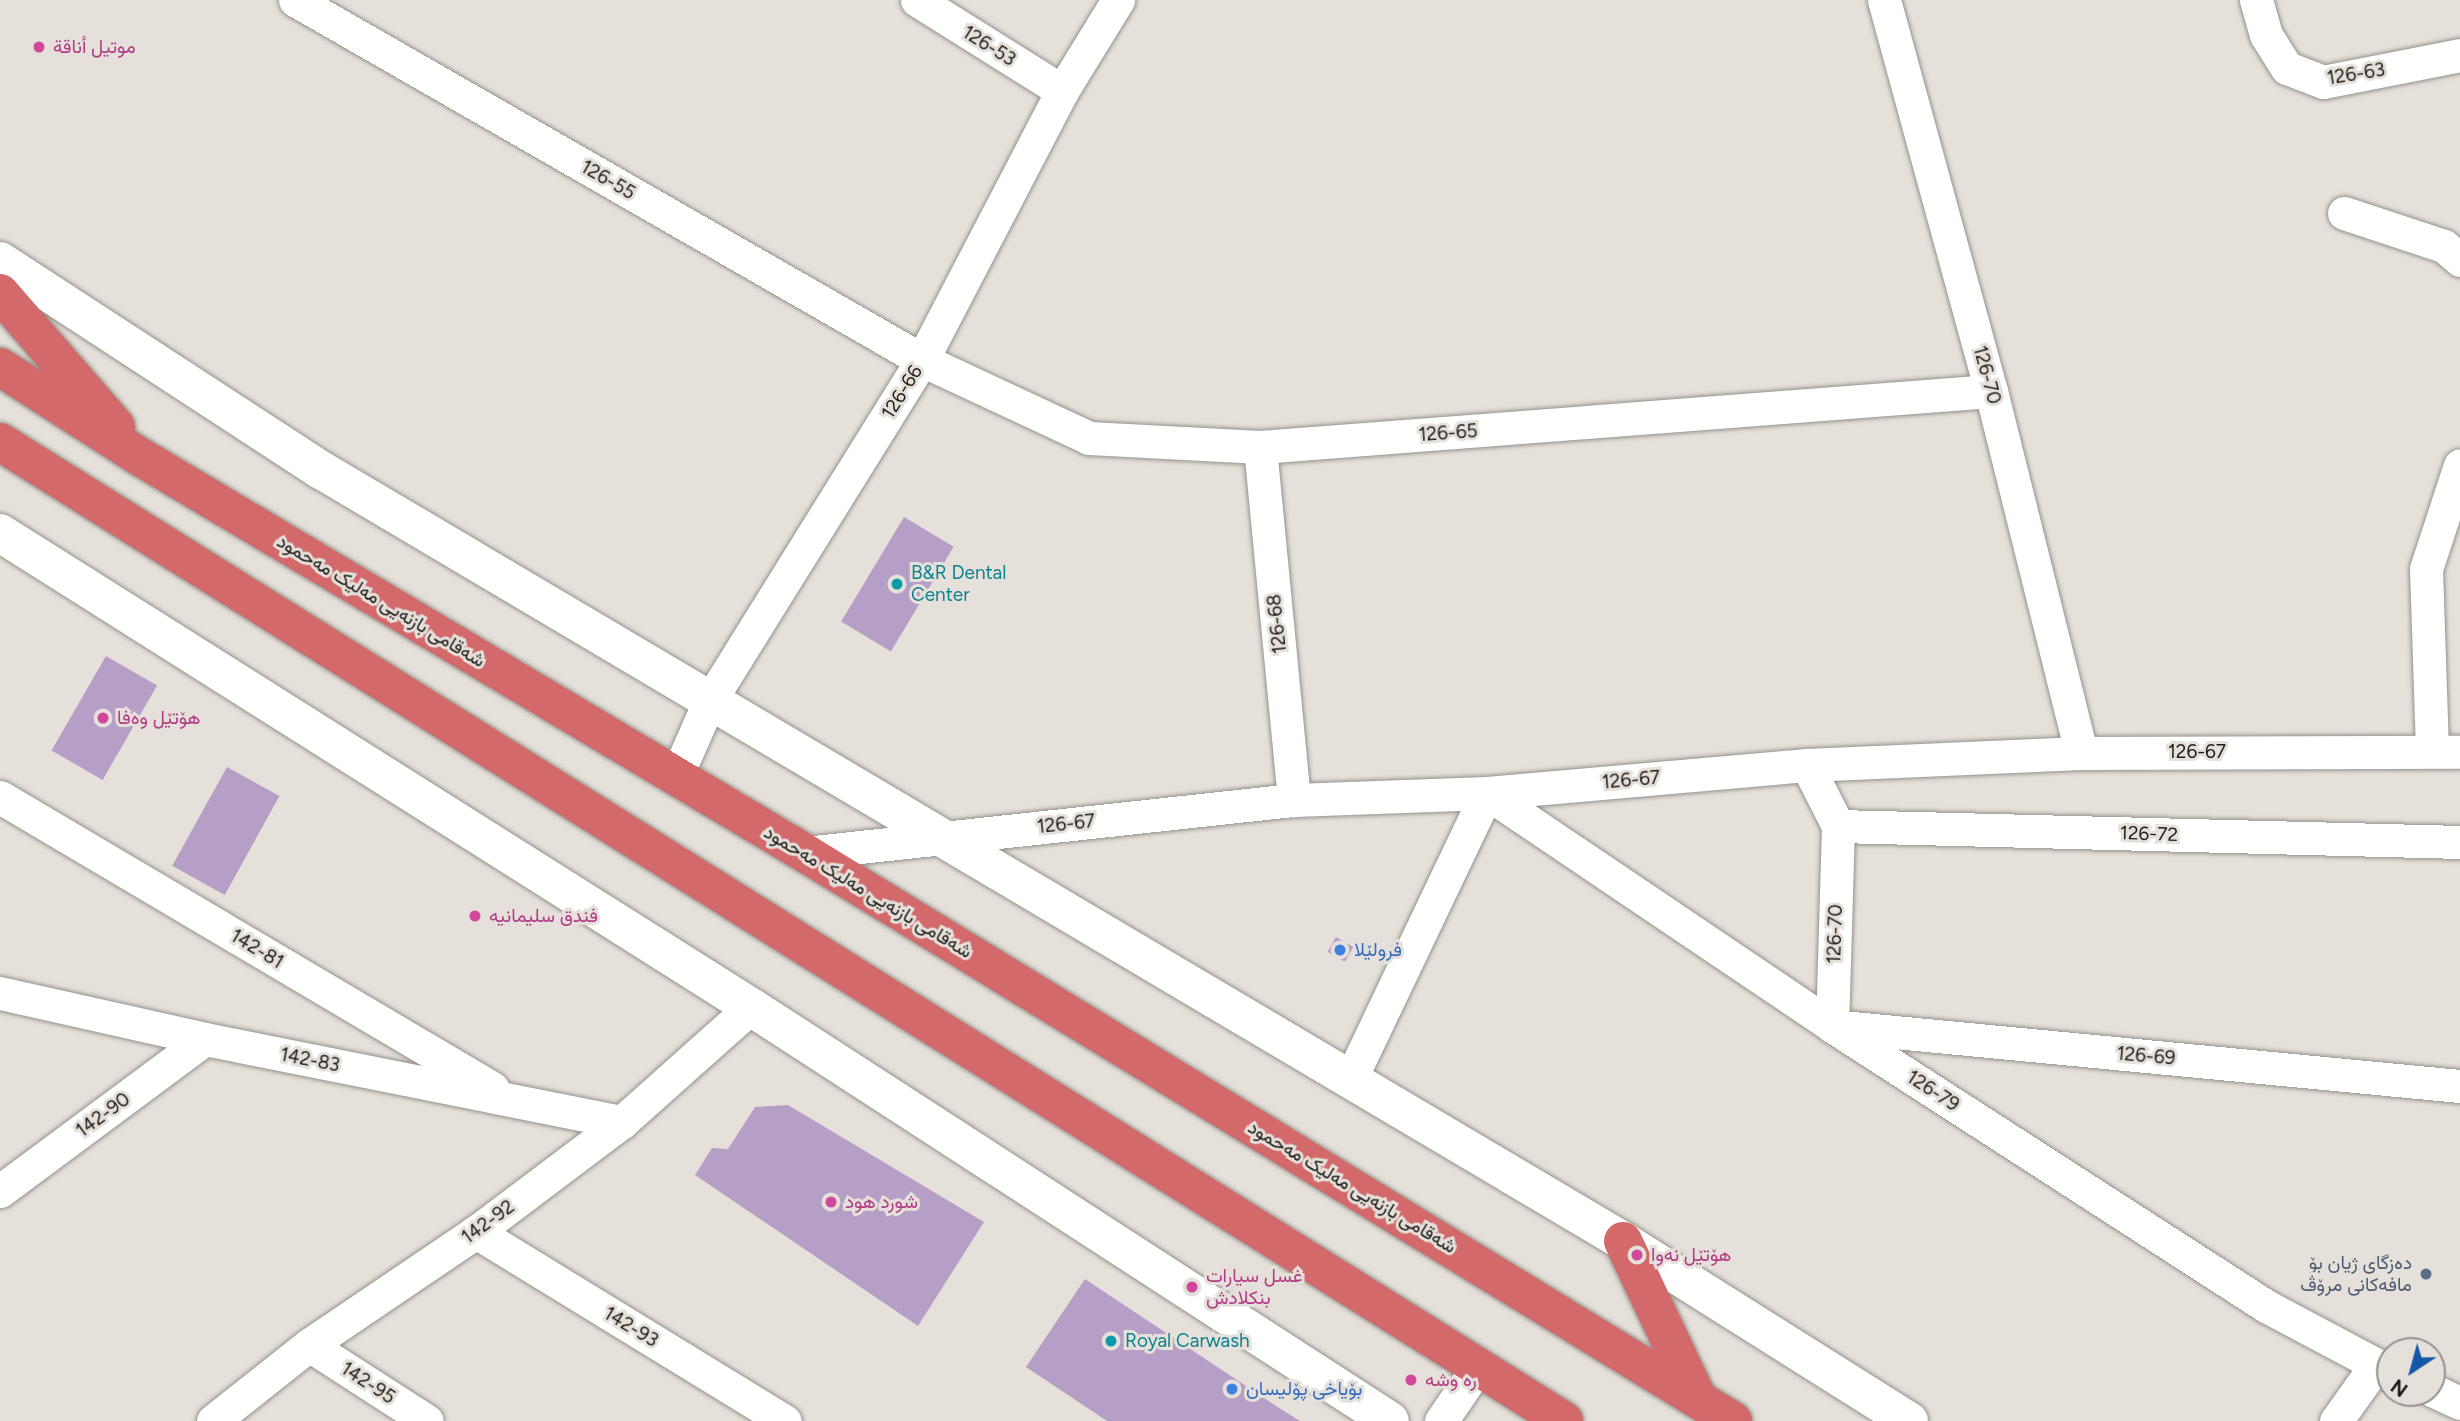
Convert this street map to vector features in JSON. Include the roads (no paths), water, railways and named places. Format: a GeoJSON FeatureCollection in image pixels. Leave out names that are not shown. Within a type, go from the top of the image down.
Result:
{"type":"FeatureCollection","features":[{"type":"Feature","properties":{"kind":"highway"},"geometry":{"type":"LineString","coordinates":[[0,293],[142,458]]}},
{"type":"Feature","properties":{"kind":"highway","name":"شەقامی بازنەیی مەلیک مەحمود"},"geometry":{"type":"LineString","coordinates":[[0,367],[142,458],[805,853],[1733,1421]]}},
{"type":"Feature","properties":{"kind":"highway"},"geometry":{"type":"LineString","coordinates":[[0,442],[1564,1421]]}},
{"type":"Feature","properties":{"kind":"highway"},"geometry":{"type":"LineString","coordinates":[[1623,1241],[1698,1399]]}},
{"type":"Feature","properties":{"kind":"main road"},"geometry":{"type":"LineString","coordinates":[[0,261],[321,470],[1623,1241],[1909,1421]]}},
{"type":"Feature","properties":{"kind":"main road"},"geometry":{"type":"LineString","coordinates":[[0,533],[751,1007],[1390,1421]]}},
{"type":"Feature","properties":{"kind":"street","name":"126-55"},"geometry":{"type":"LineString","coordinates":[[295,0],[922,360]]}},
{"type":"Feature","properties":{"kind":"street","name":"126-53"},"geometry":{"type":"LineString","coordinates":[[917,0],[1062,91]]}},
{"type":"Feature","properties":{"kind":"street","name":"126-66"},"geometry":{"type":"LineString","coordinates":[[676,777],[709,702],[922,360],[1062,91],[1118,0]]}},
{"type":"Feature","properties":{"kind":"street","name":"126-70"},"geometry":{"type":"LineString","coordinates":[[1884,0],[1991,391],[2081,753]]}},
{"type":"Feature","properties":{"kind":"street","name":"126-63"},"geometry":{"type":"LineString","coordinates":[[2256,0],[2266,35],[2287,68],[2323,82],[2460,55]]}},
{"type":"Feature","properties":{"kind":"street"},"geometry":{"type":"LineString","coordinates":[[2344,213],[2444,246],[2460,260]]}},
{"type":"Feature","properties":{"kind":"street","name":"126-65"},"geometry":{"type":"LineString","coordinates":[[922,360],[1089,438],[1260,447],[1991,391]]}},
{"type":"Feature","properties":{"kind":"street","name":"126-68"},"geometry":{"type":"LineString","coordinates":[[1260,447],[1294,800]]}},
{"type":"Feature","properties":{"kind":"street"},"geometry":{"type":"LineString","coordinates":[[2446,751],[2426,569],[2460,465]]}},
{"type":"Feature","properties":{"kind":"street","name":"126-67"},"geometry":{"type":"LineString","coordinates":[[805,853],[1294,800],[1487,793],[1807,765],[2081,753],[2446,751]]}},
{"type":"Feature","properties":{"kind":"street","name":"126-70"},"geometry":{"type":"LineString","coordinates":[[1807,765],[1838,826],[1832,1026]]}},
{"type":"Feature","properties":{"kind":"street"},"geometry":{"type":"LineString","coordinates":[[1350,1080],[1487,793]]}},
{"type":"Feature","properties":{"kind":"street","name":"126-79"},"geometry":{"type":"LineString","coordinates":[[1487,793],[1832,1026],[2266,1306],[2376,1365]]}},
{"type":"Feature","properties":{"kind":"street","name":"142-81"},"geometry":{"type":"LineString","coordinates":[[0,797],[513,1101]]}},
{"type":"Feature","properties":{"kind":"street","name":"126-72"},"geometry":{"type":"LineString","coordinates":[[1838,826],[2460,842]]}},
{"type":"Feature","properties":{"kind":"street","name":"142-83"},"geometry":{"type":"LineString","coordinates":[[0,993],[205,1039],[622,1122]]}},
{"type":"Feature","properties":{"kind":"street","name":"142-92"},"geometry":{"type":"LineString","coordinates":[[213,1421],[309,1345],[476,1232],[622,1122],[751,1007]]}},
{"type":"Feature","properties":{"kind":"street","name":"126-69"},"geometry":{"type":"LineString","coordinates":[[1832,1026],[2460,1086]]}},
{"type":"Feature","properties":{"kind":"street","name":"142-90"},"geometry":{"type":"LineString","coordinates":[[0,1191],[205,1039]]}},
{"type":"Feature","properties":{"kind":"street","name":"142-93"},"geometry":{"type":"LineString","coordinates":[[476,1232],[785,1421]]}},
{"type":"Feature","properties":{"kind":"street","name":"142-95"},"geometry":{"type":"LineString","coordinates":[[309,1345],[427,1421]]}},
{"type":"Feature","properties":{"kind":"street"},"geometry":{"type":"LineString","coordinates":[[1441,1421],[1478,1367]]}},
{"type":"Feature","properties":{"kind":"street"},"geometry":{"type":"LineString","coordinates":[[2336,1421],[2376,1377]]}},
{"type":"Feature","properties":{"kind":"place","name":"موتيل أناقة"},"geometry":{"type":"Point","coordinates":[39,47]}},
{"type":"Feature","properties":{"kind":"place","name":"B&R Dental Center"},"geometry":{"type":"Point","coordinates":[897,584]}},
{"type":"Feature","properties":{"kind":"place","name":"هۆتێل وەفا"},"geometry":{"type":"Point","coordinates":[103,718]}},
{"type":"Feature","properties":{"kind":"place","name":"فندق سليمانيه"},"geometry":{"type":"Point","coordinates":[475,916]}},
{"type":"Feature","properties":{"kind":"place","name":"فرولێلا"},"geometry":{"type":"Point","coordinates":[1340,950]}},
{"type":"Feature","properties":{"kind":"place","name":"شورد هود"},"geometry":{"type":"Point","coordinates":[831,1202]}},
{"type":"Feature","properties":{"kind":"place","name":"هۆتێل نەوا"},"geometry":{"type":"Point","coordinates":[1637,1255]}},
{"type":"Feature","properties":{"kind":"place","name":"دەزگای ژیان بۆ مافەكانی مرۆڤ"},"geometry":{"type":"Point","coordinates":[2426,1274]}},
{"type":"Feature","properties":{"kind":"place","name":"غسل سيارات بنكلادش"},"geometry":{"type":"Point","coordinates":[1192,1287]}},
{"type":"Feature","properties":{"kind":"place","name":"Royal Carwash"},"geometry":{"type":"Point","coordinates":[1111,1341]}},
{"type":"Feature","properties":{"kind":"place","name":"ره وشه"},"geometry":{"type":"Point","coordinates":[1411,1380]}},
{"type":"Feature","properties":{"kind":"place","name":"بۆیاخی پۆلیسان"},"geometry":{"type":"Point","coordinates":[1232,1389]}}]}
